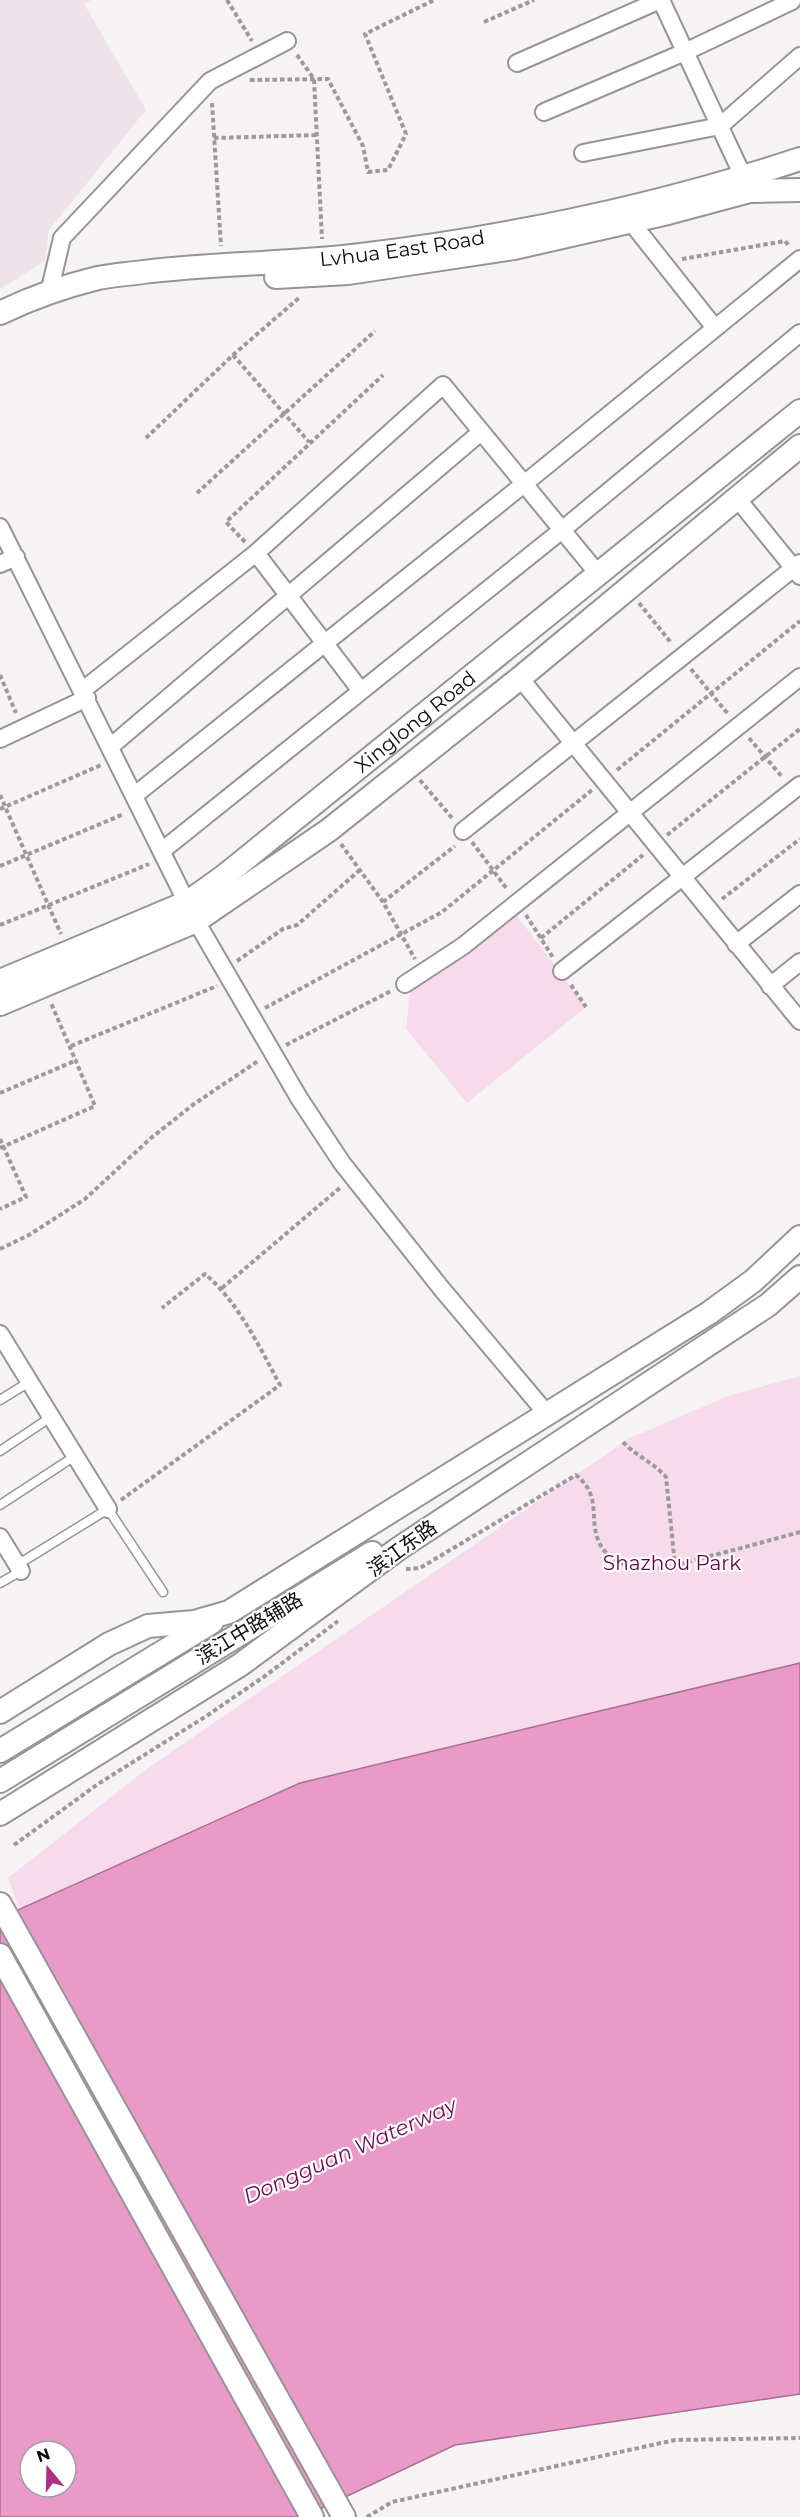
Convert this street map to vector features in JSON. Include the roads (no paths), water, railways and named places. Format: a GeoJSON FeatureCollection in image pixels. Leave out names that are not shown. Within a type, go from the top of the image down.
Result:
{"type":"FeatureCollection","features":[{"type":"Feature","properties":{"kind":"main road","name":"Lvhua East Road"},"geometry":{"type":"LineString","coordinates":[[0,326],[42,307],[114,287],[348,273],[514,248],[631,222],[747,184],[800,159]]}},
{"type":"Feature","properties":{"kind":"main road","name":"Lvhua East Road"},"geometry":{"type":"LineString","coordinates":[[0,313],[49,293],[99,278],[177,268],[360,255],[480,237],[747,184],[800,190]]}},
{"type":"Feature","properties":{"kind":"main road","name":"Xinglong Road"},"geometry":{"type":"LineString","coordinates":[[0,981],[67,951],[192,911],[223,877],[800,411]]}},
{"type":"Feature","properties":{"kind":"main road","name":"Xinglong Road"},"geometry":{"type":"LineString","coordinates":[[0,1004],[43,986],[192,911],[329,830],[520,678],[800,446]]}},
{"type":"Feature","properties":{"kind":"main road","name":"滨江东路"},"geometry":{"type":"LineString","coordinates":[[0,1712],[108,1644],[148,1626],[194,1622],[229,1612],[709,1313],[753,1281],[800,1237]]}},
{"type":"Feature","properties":{"kind":"main road","name":"滨江东路"},"geometry":{"type":"LineString","coordinates":[[0,1814],[240,1665],[398,1549],[768,1305],[800,1277]]}},
{"type":"Feature","properties":{"kind":"main road","name":"滨江中路辅路"},"geometry":{"type":"LineString","coordinates":[[0,1781],[378,1550],[501,1479]]}},
{"type":"Feature","properties":{"kind":"main road","name":"滨江中路辅路"},"geometry":{"type":"LineString","coordinates":[[0,1751],[229,1612]]}},
{"type":"Feature","properties":{"kind":"main road"},"geometry":{"type":"LineString","coordinates":[[0,1904],[344,2517]]}},
{"type":"Feature","properties":{"kind":"main road"},"geometry":{"type":"LineString","coordinates":[[0,1955],[312,2517]]}},
{"type":"Feature","properties":{"kind":"street"},"geometry":{"type":"LineString","coordinates":[[517,63],[660,0],[747,184]]}},
{"type":"Feature","properties":{"kind":"street"},"geometry":{"type":"LineString","coordinates":[[544,112],[685,52],[792,1]]}},
{"type":"Feature","properties":{"kind":"street"},"geometry":{"type":"LineString","coordinates":[[49,293],[62,238],[210,81],[287,41]]}},
{"type":"Feature","properties":{"kind":"street"},"geometry":{"type":"LineString","coordinates":[[583,153],[720,126],[800,56]]}},
{"type":"Feature","properties":{"kind":"street"},"geometry":{"type":"LineString","coordinates":[[631,222],[715,328]]}},
{"type":"Feature","properties":{"kind":"street"},"geometry":{"type":"LineString","coordinates":[[138,801],[325,643],[800,259]]}},
{"type":"Feature","properties":{"kind":"street"},"geometry":{"type":"LineString","coordinates":[[164,854],[800,333]]}},
{"type":"Feature","properties":{"kind":"street"},"geometry":{"type":"LineString","coordinates":[[0,739],[23,729],[85,694],[256,553],[443,385],[599,575]]}},
{"type":"Feature","properties":{"kind":"street"},"geometry":{"type":"LineString","coordinates":[[113,752],[288,596],[481,432]]}},
{"type":"Feature","properties":{"kind":"street"},"geometry":{"type":"LineString","coordinates":[[465,834],[682,657],[798,569],[736,497]]}},
{"type":"Feature","properties":{"kind":"street"},"geometry":{"type":"LineString","coordinates":[[0,526],[192,911],[226,976],[298,1098],[353,1177],[441,1288],[547,1414]]}},
{"type":"Feature","properties":{"kind":"street"},"geometry":{"type":"LineString","coordinates":[[256,553],[361,691]]}},
{"type":"Feature","properties":{"kind":"street"},"geometry":{"type":"LineString","coordinates":[[0,564],[16,557]]}},
{"type":"Feature","properties":{"kind":"street"},"geometry":{"type":"LineString","coordinates":[[405,984],[463,946],[800,677]]}},
{"type":"Feature","properties":{"kind":"street"},"geometry":{"type":"LineString","coordinates":[[520,678],[800,1021]]}},
{"type":"Feature","properties":{"kind":"street"},"geometry":{"type":"LineString","coordinates":[[562,971],[797,788]]}},
{"type":"Feature","properties":{"kind":"street"},"geometry":{"type":"LineString","coordinates":[[736,944],[800,894]]}},
{"type":"Feature","properties":{"kind":"street"},"geometry":{"type":"LineString","coordinates":[[770,986],[800,962]]}},
{"type":"Feature","properties":{"kind":"street"},"geometry":{"type":"LineString","coordinates":[[3,1344],[30,1382],[108,1509]]}},
{"type":"Feature","properties":{"kind":"street"},"geometry":{"type":"LineString","coordinates":[[0,1537],[19,1568]]}},
{"type":"Feature","properties":{"kind":"lane"},"geometry":{"type":"LineString","coordinates":[[0,1400],[30,1382]]}},
{"type":"Feature","properties":{"kind":"lane"},"geometry":{"type":"LineString","coordinates":[[0,1451],[51,1417]]}},
{"type":"Feature","properties":{"kind":"lane"},"geometry":{"type":"LineString","coordinates":[[0,1504],[75,1456]]}},
{"type":"Feature","properties":{"kind":"lane"},"geometry":{"type":"LineString","coordinates":[[0,1583],[108,1509],[163,1592]]}},
{"type":"Feature","properties":{"kind":"water","name":"Dongguan Waterway"},"geometry":{"type":"Polygon","coordinates":[[[800,1663],[800,2394],[455,2445],[303,2517],[0,2517],[0,1918],[300,1783],[800,1663]]]}},
{"type":"Feature","properties":{"kind":"park label","name":"Shazhou Park"},"geometry":{"type":"Point","coordinates":[672,1563]}}]}
